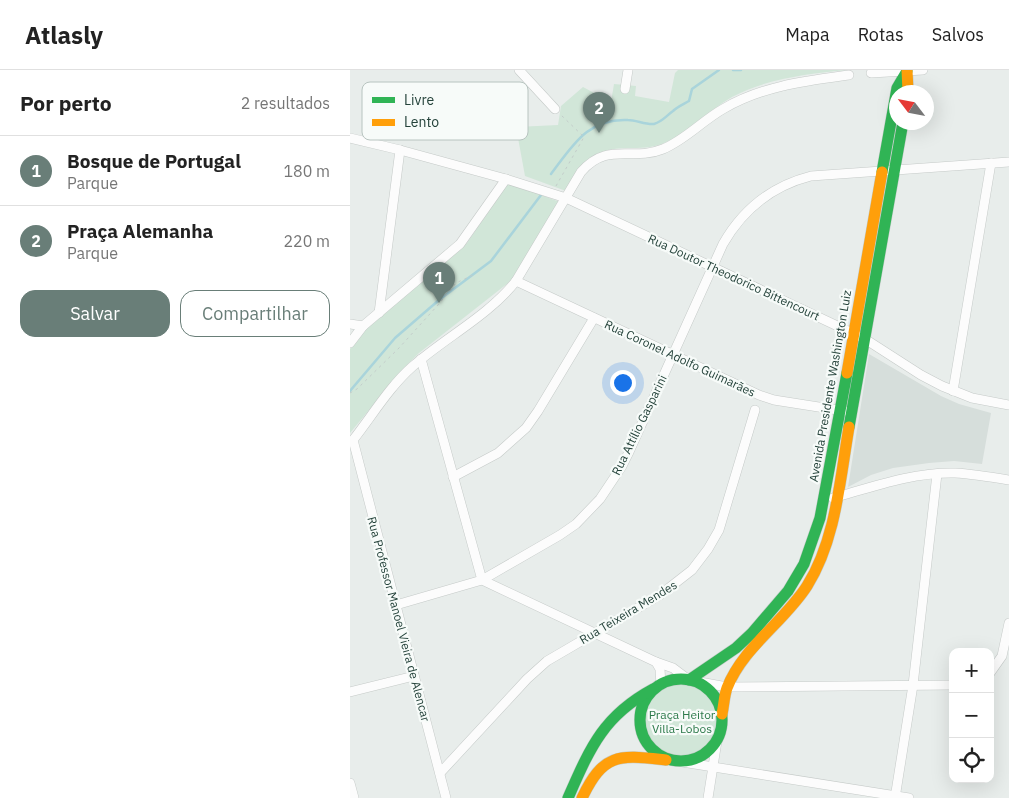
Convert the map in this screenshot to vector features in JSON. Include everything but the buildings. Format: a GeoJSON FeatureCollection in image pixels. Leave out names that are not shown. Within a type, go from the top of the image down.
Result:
{"type":"FeatureCollection","features":[{"type":"Feature","properties":{"kind":"street"},"geometry":{"type":"LineString","coordinates":[[519,70],[555,109]]}},
{"type":"Feature","properties":{"kind":"street"},"geometry":{"type":"LineString","coordinates":[[625,88],[628,70]]}},
{"type":"Feature","properties":{"kind":"street"},"geometry":{"type":"LineString","coordinates":[[871,73],[923,70]]}},
{"type":"Feature","properties":{"kind":"street"},"geometry":{"type":"LineString","coordinates":[[907,71],[908,85]]}},
{"type":"Feature","properties":{"kind":"street","name":"Avenida Presidente Washington Luiz"},"geometry":{"type":"LineString","coordinates":[[689,680],[745,640],[785,596],[803,567],[813,546],[824,500],[897,88],[907,71]]}},
{"type":"Feature","properties":{"kind":"street"},"geometry":{"type":"LineString","coordinates":[[708,798],[717,741],[722,728],[722,714],[718,702],[711,692],[701,684],[689,680],[673,668],[593,633],[482,580],[421,359],[501,298],[516,281],[581,172],[598,157],[615,153],[644,154],[662,150],[680,140],[722,109],[744,98],[772,87],[848,75]]}},
{"type":"Feature","properties":{"kind":"street","name":"Avenida Presidente Washington Luiz"},"geometry":{"type":"LineString","coordinates":[[722,714],[727,687],[741,664],[794,604],[807,586],[823,552],[837,496],[901,130]]}},
{"type":"Feature","properties":{"kind":"street","name":"Rua Doutor Theodorico Bittencourt"},"geometry":{"type":"LineString","coordinates":[[350,138],[506,179],[566,198],[853,333],[921,375],[953,391],[972,398],[1009,405]]}},
{"type":"Feature","properties":{"kind":"street"},"geometry":{"type":"LineString","coordinates":[[378,313],[400,150]]}},
{"type":"Feature","properties":{"kind":"street","name":"Rua Attílio Gasparini"},"geometry":{"type":"LineString","coordinates":[[396,605],[482,580],[560,535],[588,512],[600,499],[622,466],[726,239],[754,205],[778,189],[811,176],[1009,162]]}},
{"type":"Feature","properties":{"kind":"street"},"geometry":{"type":"LineString","coordinates":[[953,391],[991,163]]}},
{"type":"Feature","properties":{"kind":"street"},"geometry":{"type":"LineString","coordinates":[[350,343],[363,326],[466,237],[506,179]]}},
{"type":"Feature","properties":{"kind":"street","name":"Rua Coronel Adolfo Guimarães"},"geometry":{"type":"LineString","coordinates":[[516,281],[766,398],[852,412]]}},
{"type":"Feature","properties":{"kind":"street"},"geometry":{"type":"LineString","coordinates":[[453,477],[498,453],[526,428],[594,318]]}},
{"type":"Feature","properties":{"kind":"street"},"geometry":{"type":"LineString","coordinates":[[350,324],[363,326]]}},
{"type":"Feature","properties":{"kind":"street","name":"Rua Professor Manoel Vieira de Alencar"},"geometry":{"type":"LineString","coordinates":[[421,359],[404,375],[352,440],[446,798]]}},
{"type":"Feature","properties":{"kind":"street","name":"Rua Teixeira Mendes"},"geometry":{"type":"LineString","coordinates":[[440,773],[536,670],[551,658],[673,586],[701,560],[715,538],[755,410]]}},
{"type":"Feature","properties":{"kind":"street"},"geometry":{"type":"LineString","coordinates":[[824,500],[904,479],[937,474],[973,475],[1009,480]]}},
{"type":"Feature","properties":{"kind":"street"},"geometry":{"type":"LineString","coordinates":[[895,797],[912,686],[937,474]]}},
{"type":"Feature","properties":{"kind":"street"},"geometry":{"type":"LineString","coordinates":[[994,667],[1002,656],[1009,627]]}},
{"type":"Feature","properties":{"kind":"street"},"geometry":{"type":"LineString","coordinates":[[656,662],[660,669],[660,686],[648,697],[642,708],[640,722],[643,735],[649,746],[659,755],[677,761],[696,759],[708,752],[717,741]]}},
{"type":"Feature","properties":{"kind":"street"},"geometry":{"type":"LineString","coordinates":[[350,692],[414,676]]}},
{"type":"Feature","properties":{"kind":"street"},"geometry":{"type":"LineString","coordinates":[[568,798],[591,746],[604,727],[626,704],[640,695],[675,680],[689,680],[727,687],[949,685]]}},
{"type":"Feature","properties":{"kind":"street"},"geometry":{"type":"LineString","coordinates":[[582,798],[594,773],[605,762],[612,759],[636,756],[909,798]]}},
{"type":"Feature","properties":{"kind":"street"},"geometry":{"type":"LineString","coordinates":[[350,783],[354,798]]}},
{"type":"Feature","properties":{"kind":"path"},"geometry":{"type":"LineString","coordinates":[[551,193],[584,137],[555,109]]}},
{"type":"Feature","properties":{"kind":"path"},"geometry":{"type":"LineString","coordinates":[[424,274],[450,290]]}},
{"type":"Feature","properties":{"kind":"path"},"geometry":{"type":"LineString","coordinates":[[350,393],[357,389],[399,348],[456,283],[476,274]]}},
{"type":"Feature","properties":{"kind":"shaded area"},"geometry":{"type":"Polygon","coordinates":[[[869,354],[941,396],[959,404],[991,413],[982,464],[954,461],[893,468],[871,475],[848,487],[869,354]]]}},
{"type":"Feature","properties":{"kind":"green space"},"geometry":{"type":"Polygon","coordinates":[[[678,70],[847,70],[803,75],[760,85],[732,97],[681,134],[662,144],[616,149],[598,154],[584,165],[566,191],[525,176],[518,140],[528,140],[528,126],[558,125],[561,106],[583,87],[611,102],[614,84],[636,86],[635,96],[669,102],[675,73],[678,70]]]}},
{"type":"Feature","properties":{"kind":"green space"},"geometry":{"type":"Polygon","coordinates":[[[508,183],[560,202],[512,280],[419,353],[403,369],[350,433],[350,349],[368,326],[467,243],[508,183]]]}},
{"type":"Feature","properties":{"kind":"green space","name":"Praça Heitor Villa-Lobos"},"geometry":{"type":"Polygon","coordinates":[[[682,683],[696,686],[708,694],[716,706],[719,720],[716,734],[708,746],[696,754],[682,757],[668,754],[656,746],[648,734],[645,720],[648,706],[656,694],[668,686],[682,683]]]}},
{"type":"Feature","properties":{"kind":"waterway"},"geometry":{"type":"LineString","coordinates":[[551,174],[574,144],[592,129],[614,121],[631,120],[651,124],[657,123],[676,108],[689,101],[692,89],[719,70]]}},
{"type":"Feature","properties":{"kind":"waterway"},"geometry":{"type":"LineString","coordinates":[[733,70],[741,70]]}},
{"type":"Feature","properties":{"kind":"waterway"},"geometry":{"type":"LineString","coordinates":[[350,391],[395,338],[439,300],[491,261],[541,195]]}},
{"type":"Feature","properties":{"kind":"traffic: fast"},"geometry":{"type":"LineString","coordinates":[[882,172],[897,88],[907,71]]}},
{"type":"Feature","properties":{"kind":"traffic: fast"},"geometry":{"type":"LineString","coordinates":[[849,427],[902,130]]}},
{"type":"Feature","properties":{"kind":"traffic: fast"},"geometry":{"type":"LineString","coordinates":[[689,680],[736,648],[752,633],[788,591],[804,564],[820,518],[847,373]]}},
{"type":"Feature","properties":{"kind":"traffic: fast"},"geometry":{"type":"LineString","coordinates":[[681,679],[697,682],[710,691],[719,704],[722,720],[719,736],[710,749],[697,758],[681,761],[665,758],[652,749],[643,736],[640,720],[643,704],[652,691],[665,682],[681,679]]}},
{"type":"Feature","properties":{"kind":"traffic: fast"},"geometry":{"type":"LineString","coordinates":[[568,798],[591,749],[610,722],[636,699],[653,689]]}},
{"type":"Feature","properties":{"kind":"traffic: slow"},"geometry":{"type":"LineString","coordinates":[[907,70],[908,85]]}},
{"type":"Feature","properties":{"kind":"traffic: slow"},"geometry":{"type":"LineString","coordinates":[[847,373],[882,172]]}},
{"type":"Feature","properties":{"kind":"traffic: slow"},"geometry":{"type":"LineString","coordinates":[[722,714],[726,691],[734,673],[753,647],[798,599],[817,568],[825,549],[836,509],[849,427]]}},
{"type":"Feature","properties":{"kind":"traffic: slow"},"geometry":{"type":"LineString","coordinates":[[582,798],[590,783],[606,764],[615,760],[636,757],[666,760]]}},
{"type":"Feature","properties":{"kind":"place","name":"Praça Alemanha"},"geometry":{"type":"Point","coordinates":[599,133]}},
{"type":"Feature","properties":{"kind":"place","name":"Bosque de Portugal"},"geometry":{"type":"Point","coordinates":[439,303]}}]}
